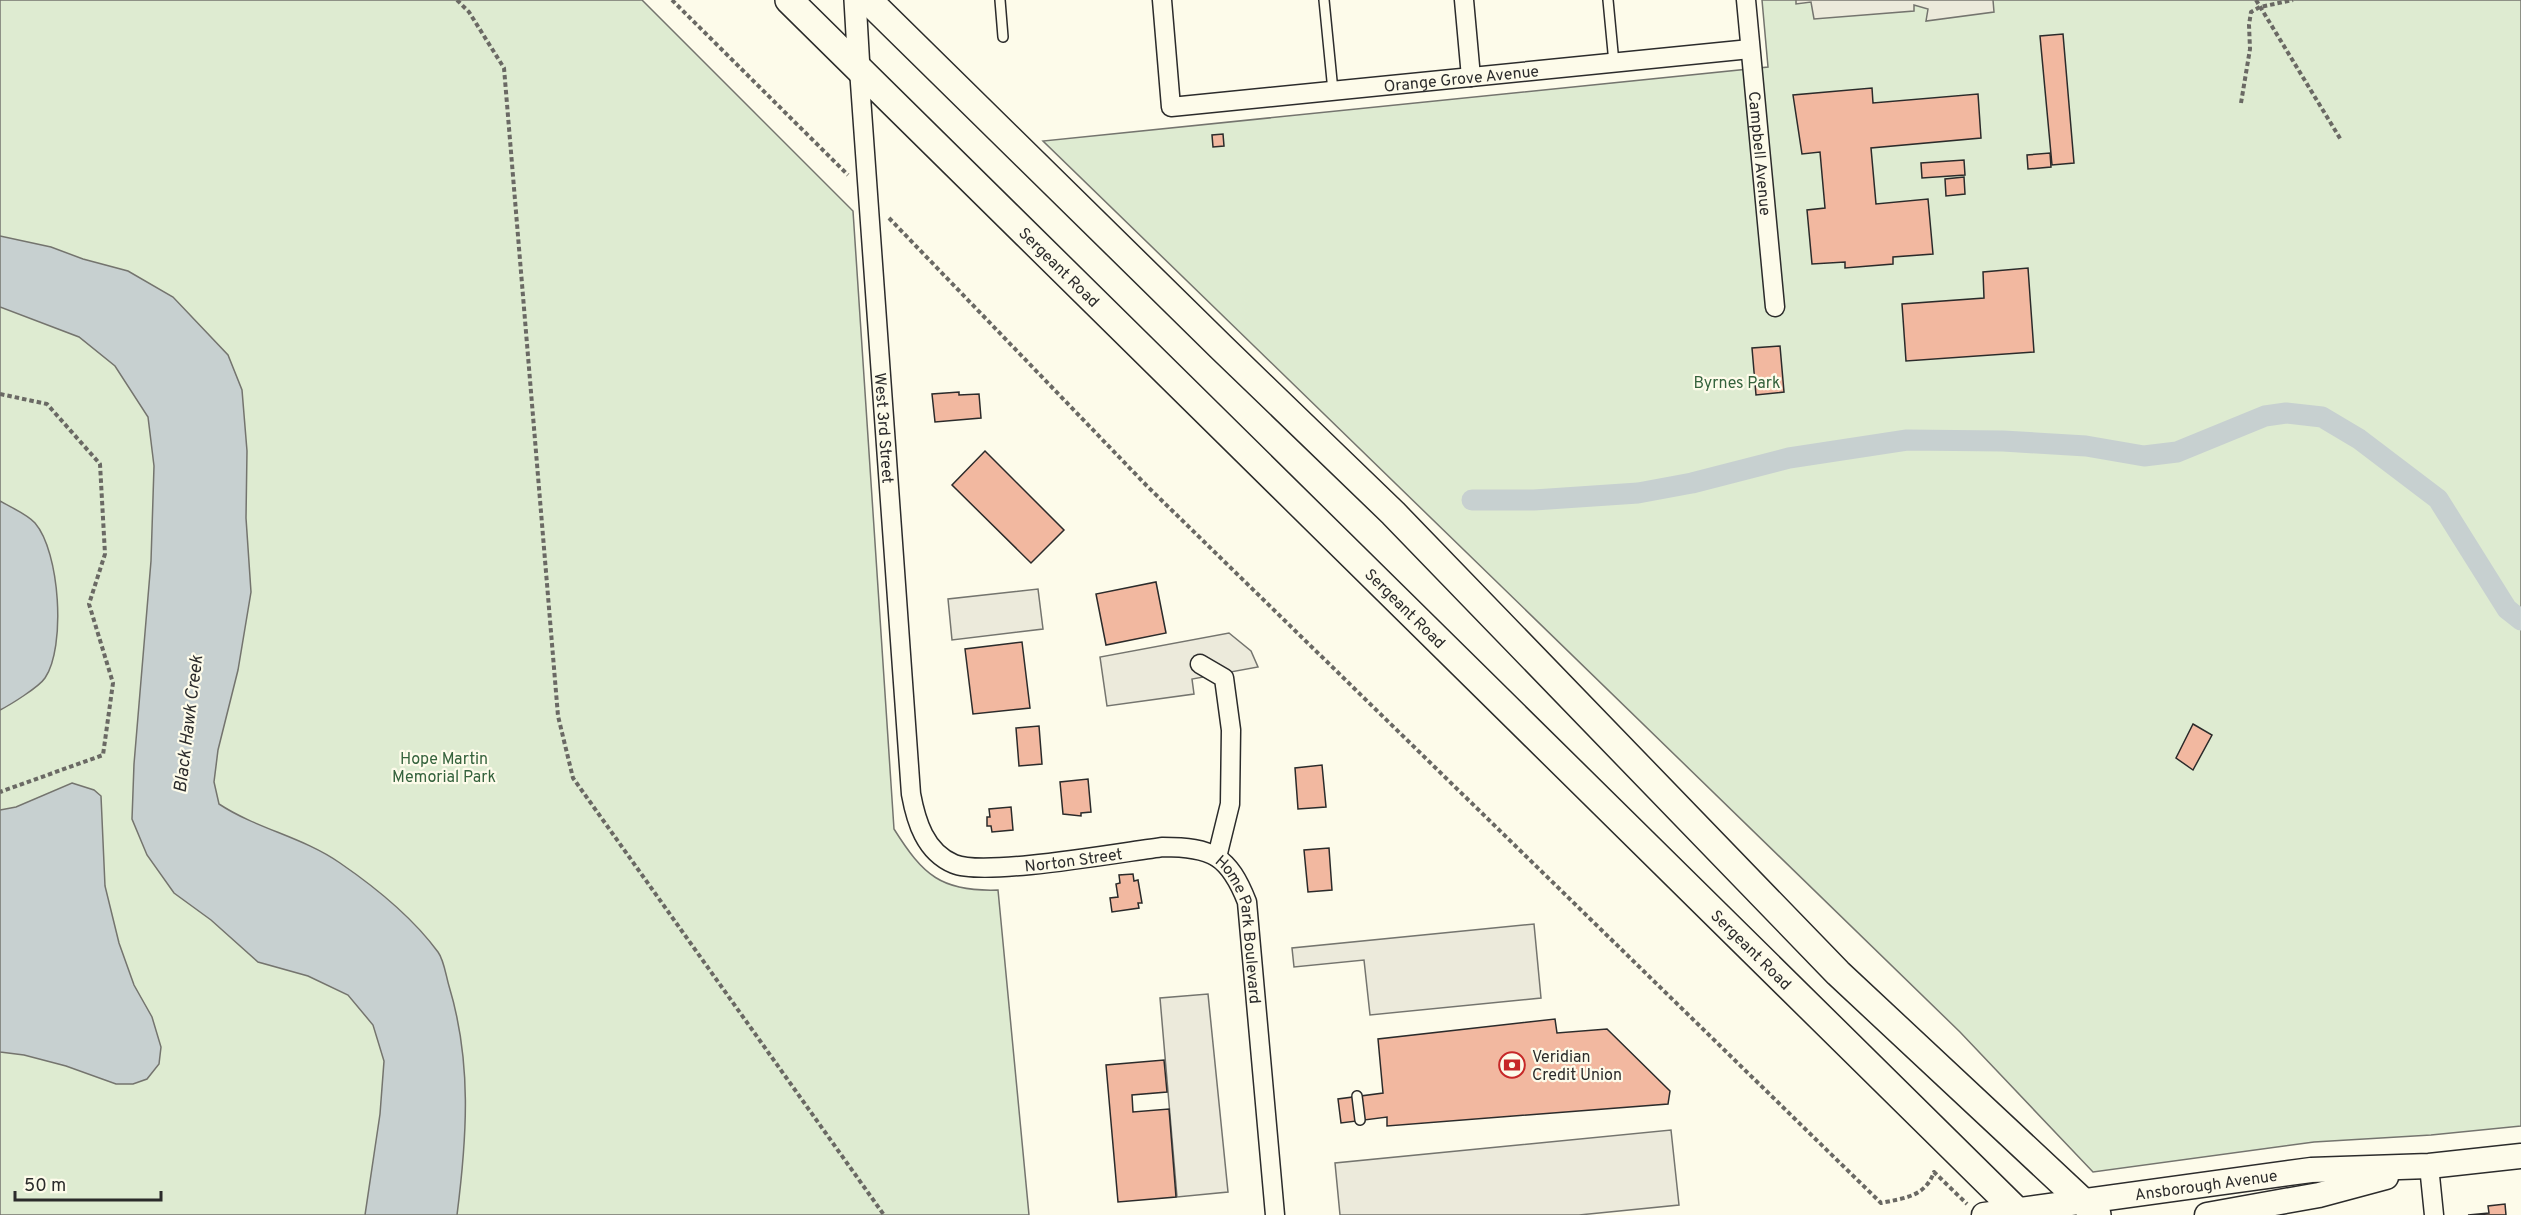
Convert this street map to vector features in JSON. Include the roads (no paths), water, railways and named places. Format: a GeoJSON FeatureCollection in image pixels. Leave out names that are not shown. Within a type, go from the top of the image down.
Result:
{"type":"FeatureCollection","features":[{"type":"Feature","properties":{"kind":"main road","name":"Sergeant Road"},"geometry":{"type":"LineString","coordinates":[[789,0],[2020,1213]]}},
{"type":"Feature","properties":{"kind":"main road"},"geometry":{"type":"LineString","coordinates":[[868,0],[1221,348],[1393,513],[1838,973],[2090,1208]]}},
{"type":"Feature","properties":{"kind":"main road","name":"Ansborough Avenue"},"geometry":{"type":"LineString","coordinates":[[1978,1211],[2020,1213],[2090,1208],[2311,1170],[2429,1166],[2521,1156]]}},
{"type":"Feature","properties":{"kind":"main road","name":"Ansborough Avenue"},"geometry":{"type":"LineString","coordinates":[[2207,1215],[2319,1195],[2429,1166]]}},
{"type":"Feature","properties":{"kind":"street","name":"West 3rd Street"},"geometry":{"type":"LineString","coordinates":[[855,0],[911,794],[916,824],[934,849]]}},
{"type":"Feature","properties":{"kind":"street","name":"Orange Grove Avenue"},"geometry":{"type":"LineString","coordinates":[[1162,0],[1171,107],[1750,49]]}},
{"type":"Feature","properties":{"kind":"street"},"geometry":{"type":"LineString","coordinates":[[1464,0],[1471,77]]}},
{"type":"Feature","properties":{"kind":"street","name":"Campbell Avenue"},"geometry":{"type":"LineString","coordinates":[[1746,0],[1775,307]]}},
{"type":"Feature","properties":{"kind":"street","name":"Home Park Boulevard"},"geometry":{"type":"LineString","coordinates":[[1200,664],[1224,678],[1231,730],[1230,804],[1217,857],[1237,875],[1247,902],[1275,1215]]}},
{"type":"Feature","properties":{"kind":"street","name":"Norton Street"},"geometry":{"type":"LineString","coordinates":[[934,849],[955,864],[987,869],[1163,848],[1192,847],[1217,857]]}},
{"type":"Feature","properties":{"kind":"street"},"geometry":{"type":"LineString","coordinates":[[2429,1166],[2434,1215]]}},
{"type":"Feature","properties":{"kind":"lane"},"geometry":{"type":"LineString","coordinates":[[1000,0],[1003,37]]}},
{"type":"Feature","properties":{"kind":"lane"},"geometry":{"type":"LineString","coordinates":[[1324,0],[1333,91]]}},
{"type":"Feature","properties":{"kind":"lane"},"geometry":{"type":"LineString","coordinates":[[1608,0],[1614,63]]}},
{"type":"Feature","properties":{"kind":"lane"},"geometry":{"type":"LineString","coordinates":[[1357,1096],[1360,1120]]}},
{"type":"Feature","properties":{"kind":"water","name":"Black Hawk Creek"},"geometry":{"type":"Polygon","coordinates":[[[0,236],[51,247],[83,259],[128,271],[173,297],[228,355],[242,390],[247,451],[246,518],[251,592],[238,670],[218,750],[214,782],[219,804],[249,820],[311,846],[340,863],[367,882],[405,915],[440,955],[456,1014],[464,1071],[465,1128],[457,1215],[365,1215],[380,1114],[384,1061],[373,1025],[348,995],[308,976],[258,962],[211,920],[174,893],[147,855],[132,819],[134,764],[151,561],[154,466],[148,417],[115,366],[79,337],[0,307],[0,236]]]}},
{"type":"Feature","properties":{"kind":"water"},"geometry":{"type":"Polygon","coordinates":[[[0,501],[32,520],[43,537],[55,577],[58,623],[52,664],[45,678],[31,691],[0,710],[0,501]]]}},
{"type":"Feature","properties":{"kind":"water"},"geometry":{"type":"Polygon","coordinates":[[[72,783],[94,790],[101,796],[105,886],[119,943],[134,985],[152,1017],[161,1047],[159,1064],[147,1079],[133,1084],[116,1084],[66,1066],[24,1055],[0,1052],[0,810],[16,807],[72,783]]]}},
{"type":"Feature","properties":{"kind":"waterway"},"geometry":{"type":"LineString","coordinates":[[1472,500],[1534,500],[1638,493],[1692,483],[1789,458],[1907,440],[2003,441],[2086,446],[2144,456],[2177,452],[2265,416],[2286,413],[2322,417],[2359,439],[2438,499],[2507,609],[2521,620]]}},
{"type":"Feature","properties":{"kind":"place","name":"Veridian Credit Union"},"geometry":{"type":"Point","coordinates":[1512,1065]}},
{"type":"Feature","properties":{"kind":"park label","name":"Byrnes Park"},"geometry":{"type":"Point","coordinates":[1737,382]}},
{"type":"Feature","properties":{"kind":"park label","name":"Hope Martin Memorial Park"},"geometry":{"type":"Point","coordinates":[444,767]}}]}
